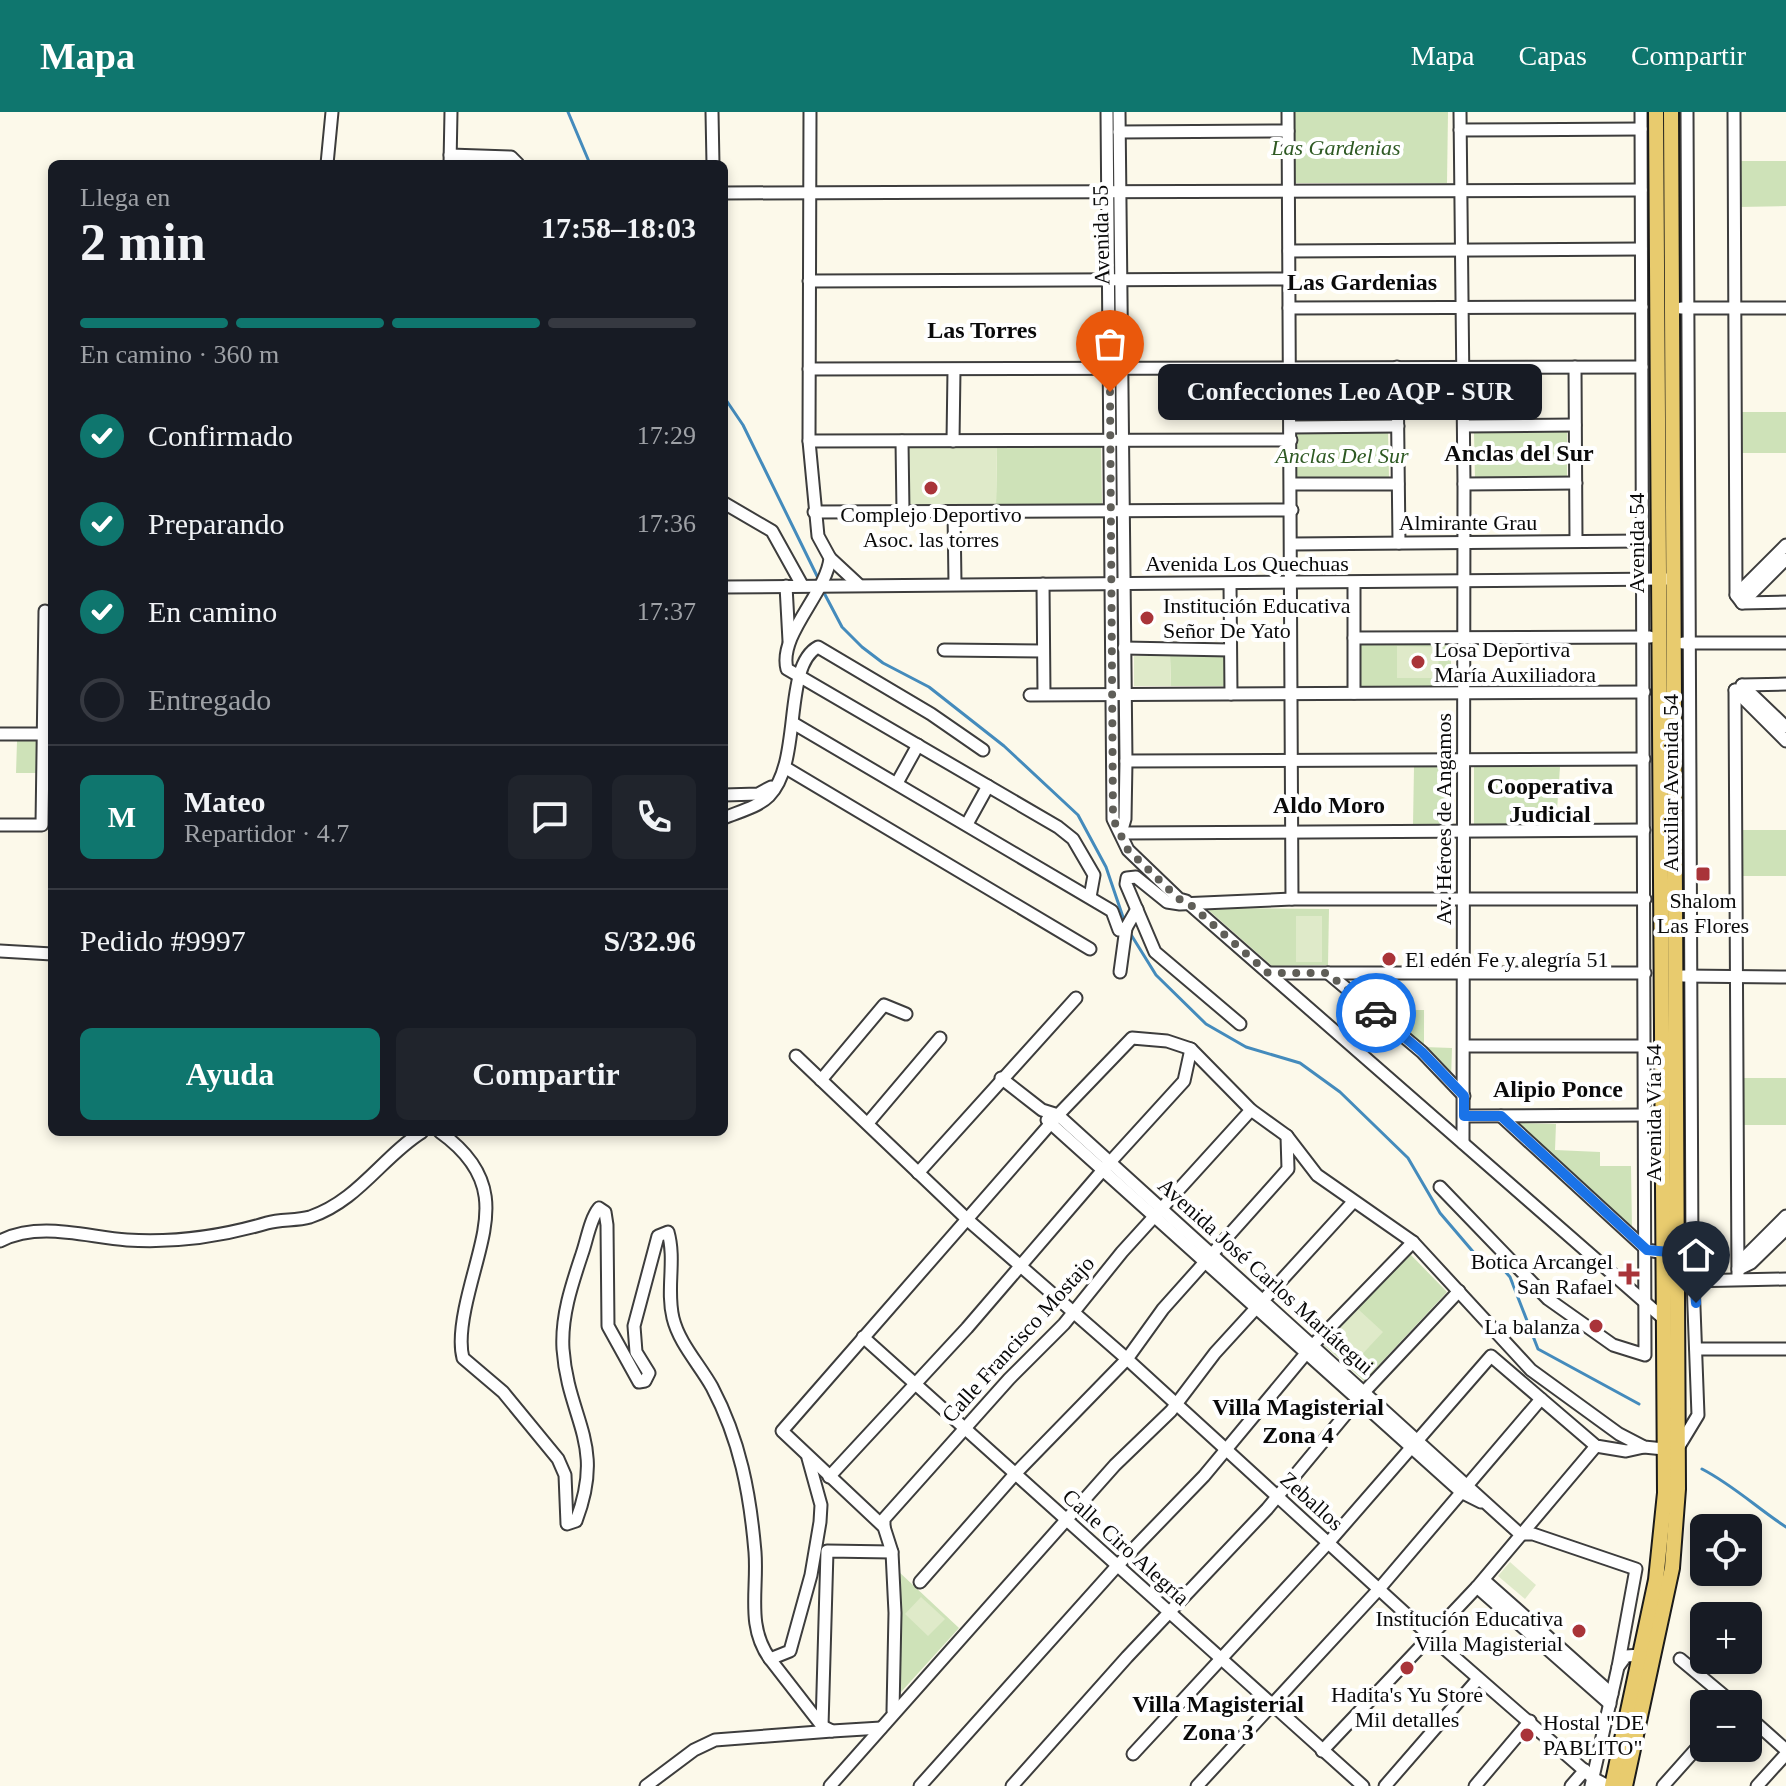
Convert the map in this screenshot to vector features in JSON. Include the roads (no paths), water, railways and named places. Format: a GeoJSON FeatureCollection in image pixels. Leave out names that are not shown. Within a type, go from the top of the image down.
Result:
{"type":"FeatureCollection","features":[{"type":"Feature","properties":{"kind":"main road","name":"Avenida 54"},"geometry":{"type":"LineString","coordinates":[[1656,112],[1659,580]]}},
{"type":"Feature","properties":{"kind":"main road","name":"Avenida 54"},"geometry":{"type":"LineString","coordinates":[[1659,580],[1680,308],[1671,112]]}},
{"type":"Feature","properties":{"kind":"main road"},"geometry":{"type":"LineString","coordinates":[[1659,580],[1660,974]]}},
{"type":"Feature","properties":{"kind":"main road","name":"Avenida Vía 54"},"geometry":{"type":"LineString","coordinates":[[1610,1786],[1641,1655],[1662,1535],[1671,1448],[1663,1318],[1669,1254],[1660,974]]}},
{"type":"Feature","properties":{"kind":"main road","name":"Avenida Vía 54"},"geometry":{"type":"LineString","coordinates":[[1625,1786],[1672,1568],[1675,1281],[1669,1254]]}},
{"type":"Feature","properties":{"kind":"street"},"geometry":{"type":"LineString","coordinates":[[327,160],[332,112]]}},
{"type":"Feature","properties":{"kind":"street"},"geometry":{"type":"LineString","coordinates":[[451,112],[450,160],[511,157],[514,160]]}},
{"type":"Feature","properties":{"kind":"street"},"geometry":{"type":"LineString","coordinates":[[712,112],[713,160]]}},
{"type":"Feature","properties":{"kind":"street"},"geometry":{"type":"LineString","coordinates":[[810,112],[809,441],[814,512],[818,536],[830,558],[858,584]]}},
{"type":"Feature","properties":{"kind":"street","name":"Avenida 55"},"geometry":{"type":"LineString","coordinates":[[1107,112],[1122,281],[1123,368],[1111,511],[1124,648],[1118,694],[1126,761],[1125,819],[1121,833]]}},
{"type":"Feature","properties":{"kind":"street","name":"Avenida 55"},"geometry":{"type":"LineString","coordinates":[[1119,112],[1109,281],[1109,368],[1124,511],[1118,584],[1113,819],[1121,833]]}},
{"type":"Feature","properties":{"kind":"street"},"geometry":{"type":"LineString","coordinates":[[1288,112],[1294,694],[1292,899]]}},
{"type":"Feature","properties":{"kind":"street","name":"Av. Héroes de Angamos"},"geometry":{"type":"LineString","coordinates":[[1460,112],[1464,426],[1463,1143]]}},
{"type":"Feature","properties":{"kind":"street"},"geometry":{"type":"LineString","coordinates":[[1440,1187],[1548,1299],[1613,1345],[1645,1355],[1645,1046],[1660,974],[1645,899],[1644,692],[1659,639],[1659,580],[1644,541],[1641,112]]}},
{"type":"Feature","properties":{"kind":"street","name":"Auxiliar Avenida 54"},"geometry":{"type":"LineString","coordinates":[[1671,1448],[1698,1415],[1692,1254],[1690,643],[1680,308],[1687,112]]}},
{"type":"Feature","properties":{"kind":"street"},"geometry":{"type":"LineString","coordinates":[[1734,112],[1739,599]]}},
{"type":"Feature","properties":{"kind":"street"},"geometry":{"type":"LineString","coordinates":[[1460,130],[1641,129]]}},
{"type":"Feature","properties":{"kind":"street"},"geometry":{"type":"LineString","coordinates":[[1119,132],[1288,131]]}},
{"type":"Feature","properties":{"kind":"street"},"geometry":{"type":"LineString","coordinates":[[728,193],[1641,190]]}},
{"type":"Feature","properties":{"kind":"street"},"geometry":{"type":"LineString","coordinates":[[1289,251],[1641,249]]}},
{"type":"Feature","properties":{"kind":"street"},"geometry":{"type":"LineString","coordinates":[[809,281],[1289,279]]}},
{"type":"Feature","properties":{"kind":"street"},"geometry":{"type":"LineString","coordinates":[[1289,308],[1642,307]]}},
{"type":"Feature","properties":{"kind":"street"},"geometry":{"type":"LineString","coordinates":[[1680,308],[1786,308]]}},
{"type":"Feature","properties":{"kind":"street"},"geometry":{"type":"LineString","coordinates":[[1397,367],[1399,543]]}},
{"type":"Feature","properties":{"kind":"street"},"geometry":{"type":"LineString","coordinates":[[1575,367],[1576,541]]}},
{"type":"Feature","properties":{"kind":"street"},"geometry":{"type":"LineString","coordinates":[[809,369],[1642,367]]}},
{"type":"Feature","properties":{"kind":"street"},"geometry":{"type":"LineString","coordinates":[[953,441],[954,370]]}},
{"type":"Feature","properties":{"kind":"street"},"geometry":{"type":"LineString","coordinates":[[1464,426],[1575,425]]}},
{"type":"Feature","properties":{"kind":"street"},"geometry":{"type":"LineString","coordinates":[[809,441],[1117,440],[1398,426]]}},
{"type":"Feature","properties":{"kind":"street"},"geometry":{"type":"LineString","coordinates":[[902,441],[903,512]]}},
{"type":"Feature","properties":{"kind":"street"},"geometry":{"type":"LineString","coordinates":[[1464,484],[1576,483]]}},
{"type":"Feature","properties":{"kind":"street"},"geometry":{"type":"LineString","coordinates":[[1292,484],[1398,484]]}},
{"type":"Feature","properties":{"kind":"street"},"geometry":{"type":"LineString","coordinates":[[728,509],[772,531],[802,585]]}},
{"type":"Feature","properties":{"kind":"street"},"geometry":{"type":"LineString","coordinates":[[814,512],[1292,510]]}},
{"type":"Feature","properties":{"kind":"street"},"geometry":{"type":"LineString","coordinates":[[954,512],[955,584]]}},
{"type":"Feature","properties":{"kind":"street","name":"Almirante Grau"},"geometry":{"type":"LineString","coordinates":[[1293,544],[1644,541]]}},
{"type":"Feature","properties":{"kind":"street"},"geometry":{"type":"LineString","coordinates":[[1739,599],[1786,545]]}},
{"type":"Feature","properties":{"kind":"street"},"geometry":{"type":"LineString","coordinates":[[789,647],[812,595],[821,585],[830,558]]}},
{"type":"Feature","properties":{"kind":"street"},"geometry":{"type":"LineString","coordinates":[[1739,599],[1786,559]]}},
{"type":"Feature","properties":{"kind":"street","name":"Avenida Los Quechuas"},"geometry":{"type":"LineString","coordinates":[[728,587],[1659,580]]}},
{"type":"Feature","properties":{"kind":"street"},"geometry":{"type":"LineString","coordinates":[[1354,583],[1354,693]]}},
{"type":"Feature","properties":{"kind":"street"},"geometry":{"type":"LineString","coordinates":[[1043,584],[1044,694]]}},
{"type":"Feature","properties":{"kind":"street"},"geometry":{"type":"LineString","coordinates":[[1230,584],[1231,694]]}},
{"type":"Feature","properties":{"kind":"street"},"geometry":{"type":"LineString","coordinates":[[786,586],[787,669],[1073,839],[1094,875],[1090,897]]}},
{"type":"Feature","properties":{"kind":"street"},"geometry":{"type":"LineString","coordinates":[[1739,599],[1786,602]]}},
{"type":"Feature","properties":{"kind":"street"},"geometry":{"type":"LineString","coordinates":[[0,825],[42,825],[48,734],[45,611]]}},
{"type":"Feature","properties":{"kind":"street"},"geometry":{"type":"LineString","coordinates":[[1354,638],[1659,639],[1690,643],[1786,643]]}},
{"type":"Feature","properties":{"kind":"street"},"geometry":{"type":"LineString","coordinates":[[728,816],[769,796],[786,768],[800,675],[809,653],[822,647],[983,750]]}},
{"type":"Feature","properties":{"kind":"street"},"geometry":{"type":"LineString","coordinates":[[1124,648],[1230,650]]}},
{"type":"Feature","properties":{"kind":"street"},"geometry":{"type":"LineString","coordinates":[[944,650],[1043,651]]}},
{"type":"Feature","properties":{"kind":"street"},"geometry":{"type":"LineString","coordinates":[[1739,688],[1786,684]]}},
{"type":"Feature","properties":{"kind":"street"},"geometry":{"type":"LineString","coordinates":[[1739,688],[1786,727]]}},
{"type":"Feature","properties":{"kind":"street"},"geometry":{"type":"LineString","coordinates":[[1739,688],[1786,741]]}},
{"type":"Feature","properties":{"kind":"street"},"geometry":{"type":"LineString","coordinates":[[1738,1274],[1739,688]]}},
{"type":"Feature","properties":{"kind":"street"},"geometry":{"type":"LineString","coordinates":[[1030,695],[1644,692]]}},
{"type":"Feature","properties":{"kind":"street"},"geometry":{"type":"LineString","coordinates":[[793,723],[1090,897],[1112,911],[1119,930],[1126,928]]}},
{"type":"Feature","properties":{"kind":"street"},"geometry":{"type":"LineString","coordinates":[[0,734],[48,734]]}},
{"type":"Feature","properties":{"kind":"street"},"geometry":{"type":"LineString","coordinates":[[897,783],[918,745]]}},
{"type":"Feature","properties":{"kind":"street"},"geometry":{"type":"LineString","coordinates":[[1126,761],[1644,759]]}},
{"type":"Feature","properties":{"kind":"street"},"geometry":{"type":"LineString","coordinates":[[786,768],[1090,949]]}},
{"type":"Feature","properties":{"kind":"street"},"geometry":{"type":"LineString","coordinates":[[728,795],[758,794],[776,785]]}},
{"type":"Feature","properties":{"kind":"street"},"geometry":{"type":"LineString","coordinates":[[967,824],[988,786]]}},
{"type":"Feature","properties":{"kind":"street"},"geometry":{"type":"LineString","coordinates":[[1644,830],[1121,833],[1128,850],[1179,899],[1186,901],[1663,1318]]}},
{"type":"Feature","properties":{"kind":"street"},"geometry":{"type":"LineString","coordinates":[[1240,1024],[1155,952],[1126,884],[1130,876],[1136,877],[1167,902],[1645,899]]}},
{"type":"Feature","properties":{"kind":"street"},"geometry":{"type":"LineString","coordinates":[[1120,972],[1126,928],[1137,909]]}},
{"type":"Feature","properties":{"kind":"street"},"geometry":{"type":"LineString","coordinates":[[0,951],[48,954]]}},
{"type":"Feature","properties":{"kind":"street"},"geometry":{"type":"LineString","coordinates":[[1268,973],[1786,977]]}},
{"type":"Feature","properties":{"kind":"street"},"geometry":{"type":"LineString","coordinates":[[1327,973],[1422,1052],[1464,1096]]}},
{"type":"Feature","properties":{"kind":"street"},"geometry":{"type":"LineString","coordinates":[[918,1173],[1076,998]]}},
{"type":"Feature","properties":{"kind":"street"},"geometry":{"type":"LineString","coordinates":[[821,1080],[884,1005],[906,1014]]}},
{"type":"Feature","properties":{"kind":"street"},"geometry":{"type":"LineString","coordinates":[[868,1123],[940,1038]]}},
{"type":"Feature","properties":{"kind":"street"},"geometry":{"type":"LineString","coordinates":[[893,1711],[895,1613],[892,1552],[884,1527],[782,1431],[969,1221],[1054,1120],[1132,1038],[1175,1043],[1191,1049],[1251,1110],[1287,1136],[1317,1175],[1413,1242],[1531,1370],[1644,1447]]}},
{"type":"Feature","properties":{"kind":"street"},"geometry":{"type":"LineString","coordinates":[[1464,1046],[1645,1046]]}},
{"type":"Feature","properties":{"kind":"street"},"geometry":{"type":"LineString","coordinates":[[829,1477],[1021,1267],[1106,1166],[1184,1081],[1191,1049]]}},
{"type":"Feature","properties":{"kind":"street","name":"Zeballos"},"geometry":{"type":"LineString","coordinates":[[796,1056],[969,1221],[1127,1359],[1478,1679],[1530,1721],[1590,1778],[1610,1786]]}},
{"type":"Feature","properties":{"kind":"street","name":"Avenida José Carlos Mariátegui"},"geometry":{"type":"LineString","coordinates":[[1001,1078],[1054,1120],[1464,1488],[1520,1534]]}},
{"type":"Feature","properties":{"kind":"street","name":"Calle Francisco Mostajo"},"geometry":{"type":"LineString","coordinates":[[884,1527],[884,1519],[965,1428],[1075,1313],[1157,1212],[1251,1110]]}},
{"type":"Feature","properties":{"kind":"street"},"geometry":{"type":"LineString","coordinates":[[1464,1116],[1645,1115]]}},
{"type":"Feature","properties":{"kind":"street"},"geometry":{"type":"LineString","coordinates":[[1501,1116],[1647,1250],[1692,1254]]}},
{"type":"Feature","properties":{"kind":"street"},"geometry":{"type":"LineString","coordinates":[[0,1241],[64,1231],[128,1240],[171,1240],[241,1233],[268,1223],[305,1218],[331,1206],[375,1175],[418,1136]]}},
{"type":"Feature","properties":{"kind":"street"},"geometry":{"type":"LineString","coordinates":[[445,1136],[472,1158],[483,1182],[487,1202],[486,1225],[464,1313],[463,1358],[503,1392],[558,1459],[565,1475],[565,1522],[570,1526],[576,1521],[586,1493],[589,1452],[565,1360],[563,1327],[573,1280],[594,1215],[602,1209],[606,1218],[608,1326],[639,1382],[645,1381],[649,1373],[636,1352],[635,1318],[658,1236],[668,1232],[670,1303],[675,1325],[720,1404],[741,1457],[753,1534],[754,1624],[757,1638],[770,1659],[827,1729]]}},
{"type":"Feature","properties":{"kind":"street"},"geometry":{"type":"LineString","coordinates":[[920,1582],[1015,1474],[1127,1359],[1208,1258],[1288,1169],[1287,1136]]}},
{"type":"Feature","properties":{"kind":"street"},"geometry":{"type":"LineString","coordinates":[[830,1786],[893,1711],[1176,1404],[1259,1304],[1353,1202]]}},
{"type":"Feature","properties":{"kind":"street"},"geometry":{"type":"LineString","coordinates":[[1738,1274],[1745,1257],[1786,1216]]}},
{"type":"Feature","properties":{"kind":"street"},"geometry":{"type":"LineString","coordinates":[[1738,1274],[1786,1229]]}},
{"type":"Feature","properties":{"kind":"street"},"geometry":{"type":"LineString","coordinates":[[920,1786],[1117,1566],[1227,1451],[1309,1350],[1413,1242]]}},
{"type":"Feature","properties":{"kind":"street"},"geometry":{"type":"LineString","coordinates":[[1675,1281],[1738,1274],[1786,1279]]}},
{"type":"Feature","properties":{"kind":"street"},"geometry":{"type":"LineString","coordinates":[[1012,1786],[1277,1497],[1361,1396],[1459,1291]]}},
{"type":"Feature","properties":{"kind":"street","name":"Calle Ciro Alegría"},"geometry":{"type":"LineString","coordinates":[[863,1337],[1363,1786]]}},
{"type":"Feature","properties":{"kind":"street"},"geometry":{"type":"LineString","coordinates":[[1696,1349],[1786,1349]]}},
{"type":"Feature","properties":{"kind":"street"},"geometry":{"type":"LineString","coordinates":[[1133,1754],[1329,1542],[1491,1356],[1596,1446],[1626,1451],[1644,1447],[1671,1448]]}},
{"type":"Feature","properties":{"kind":"street"},"geometry":{"type":"LineString","coordinates":[[1197,1786],[1379,1589],[1541,1399]]}},
{"type":"Feature","properties":{"kind":"street"},"geometry":{"type":"LineString","coordinates":[[1322,1751],[1480,1584],[1596,1446]]}},
{"type":"Feature","properties":{"kind":"street"},"geometry":{"type":"LineString","coordinates":[[770,1659],[790,1651],[811,1575],[821,1505],[808,1458]]}},
{"type":"Feature","properties":{"kind":"street"},"geometry":{"type":"LineString","coordinates":[[1520,1534],[1533,1534],[1636,1569],[1611,1699],[1590,1778],[1571,1786]]}},
{"type":"Feature","properties":{"kind":"street"},"geometry":{"type":"LineString","coordinates":[[827,1729],[827,1551],[892,1552]]}},
{"type":"Feature","properties":{"kind":"street"},"geometry":{"type":"LineString","coordinates":[[1480,1584],[1611,1699]]}},
{"type":"Feature","properties":{"kind":"street"},"geometry":{"type":"LineString","coordinates":[[1618,1667],[1626,1656],[1641,1655]]}},
{"type":"Feature","properties":{"kind":"street"},"geometry":{"type":"LineString","coordinates":[[1680,1659],[1717,1690]]}},
{"type":"Feature","properties":{"kind":"street"},"geometry":{"type":"LineString","coordinates":[[1385,1786],[1478,1679]]}},
{"type":"Feature","properties":{"kind":"street"},"geometry":{"type":"LineString","coordinates":[[1475,1786],[1530,1721]]}},
{"type":"Feature","properties":{"kind":"street"},"geometry":{"type":"LineString","coordinates":[[646,1786],[694,1750],[715,1740],[827,1729],[881,1728]]}},
{"type":"Feature","properties":{"kind":"street"},"geometry":{"type":"LineString","coordinates":[[1757,1786],[1786,1752],[1762,1729]]}},
{"type":"Feature","properties":{"kind":"street"},"geometry":{"type":"LineString","coordinates":[[1663,1786],[1690,1756]]}},
{"type":"Feature","properties":{"kind":"waterway"},"geometry":{"type":"LineString","coordinates":[[568,112],[588,160]]}},
{"type":"Feature","properties":{"kind":"waterway"},"geometry":{"type":"LineString","coordinates":[[728,403],[743,425],[818,578]]}},
{"type":"Feature","properties":{"kind":"waterway"},"geometry":{"type":"LineString","coordinates":[[822,589],[842,627],[862,647],[883,663],[929,687],[1004,746],[1078,815],[1106,867],[1125,923]]}},
{"type":"Feature","properties":{"kind":"waterway"},"geometry":{"type":"LineString","coordinates":[[1130,933],[1156,975],[1206,1024],[1246,1047],[1300,1063],[1340,1092],[1408,1158],[1440,1213],[1475,1254],[1503,1269],[1510,1277],[1538,1349],[1639,1404]]}},
{"type":"Feature","properties":{"kind":"waterway"},"geometry":{"type":"LineString","coordinates":[[1702,1469],[1786,1527]]}},
{"type":"Feature","properties":{"kind":"place","name":"Confecciones Leo AQP - SUR"},"geometry":{"type":"Point","coordinates":[1110,392]}},
{"type":"Feature","properties":{"kind":"place","name":"Complejo Deportivo Asoc. las torres"},"geometry":{"type":"Point","coordinates":[931,488]}},
{"type":"Feature","properties":{"kind":"place","name":"Institución Educativa Señor De Yato"},"geometry":{"type":"Point","coordinates":[1147,618]}},
{"type":"Feature","properties":{"kind":"place","name":"Losa Deportiva María Auxiliadora"},"geometry":{"type":"Point","coordinates":[1418,662]}},
{"type":"Feature","properties":{"kind":"place","name":"Shalom Las Flores"},"geometry":{"type":"Point","coordinates":[1703,874]}},
{"type":"Feature","properties":{"kind":"place","name":"El edén Fe y alegría 51"},"geometry":{"type":"Point","coordinates":[1389,959]}},
{"type":"Feature","properties":{"kind":"place","name":"Botica Arcangel San Rafael"},"geometry":{"type":"Point","coordinates":[1629,1274]}},
{"type":"Feature","properties":{"kind":"place","name":"La balanza"},"geometry":{"type":"Point","coordinates":[1596,1326]}},
{"type":"Feature","properties":{"kind":"place","name":"Institución Educativa Villa Magisterial"},"geometry":{"type":"Point","coordinates":[1579,1631]}},
{"type":"Feature","properties":{"kind":"place","name":"Hadita's Yu Store Mil detalles"},"geometry":{"type":"Point","coordinates":[1407,1668]}},
{"type":"Feature","properties":{"kind":"place","name":"Hostal \"DE PABLITO\""},"geometry":{"type":"Point","coordinates":[1527,1735]}},
{"type":"Feature","properties":{"kind":"district","name":"Las Gardenias"},"geometry":{"type":"Point","coordinates":[1362,282]}},
{"type":"Feature","properties":{"kind":"district","name":"Las Torres"},"geometry":{"type":"Point","coordinates":[982,330]}},
{"type":"Feature","properties":{"kind":"district","name":"Anclas del Sur"},"geometry":{"type":"Point","coordinates":[1519,453]}},
{"type":"Feature","properties":{"kind":"district","name":"Cooperativa Judicial"},"geometry":{"type":"Point","coordinates":[1550,800]}},
{"type":"Feature","properties":{"kind":"district","name":"Aldo Moro"},"geometry":{"type":"Point","coordinates":[1329,805]}},
{"type":"Feature","properties":{"kind":"district","name":"Alipio Ponce"},"geometry":{"type":"Point","coordinates":[1558,1089]}},
{"type":"Feature","properties":{"kind":"district","name":"Villa Magisterial Zona 4"},"geometry":{"type":"Point","coordinates":[1298,1421]}},
{"type":"Feature","properties":{"kind":"district","name":"Villa Magisterial Zona 3"},"geometry":{"type":"Point","coordinates":[1218,1718]}},
{"type":"Feature","properties":{"kind":"park label","name":"Anclas Del Sur"},"geometry":{"type":"Point","coordinates":[1342,455]}}]}
